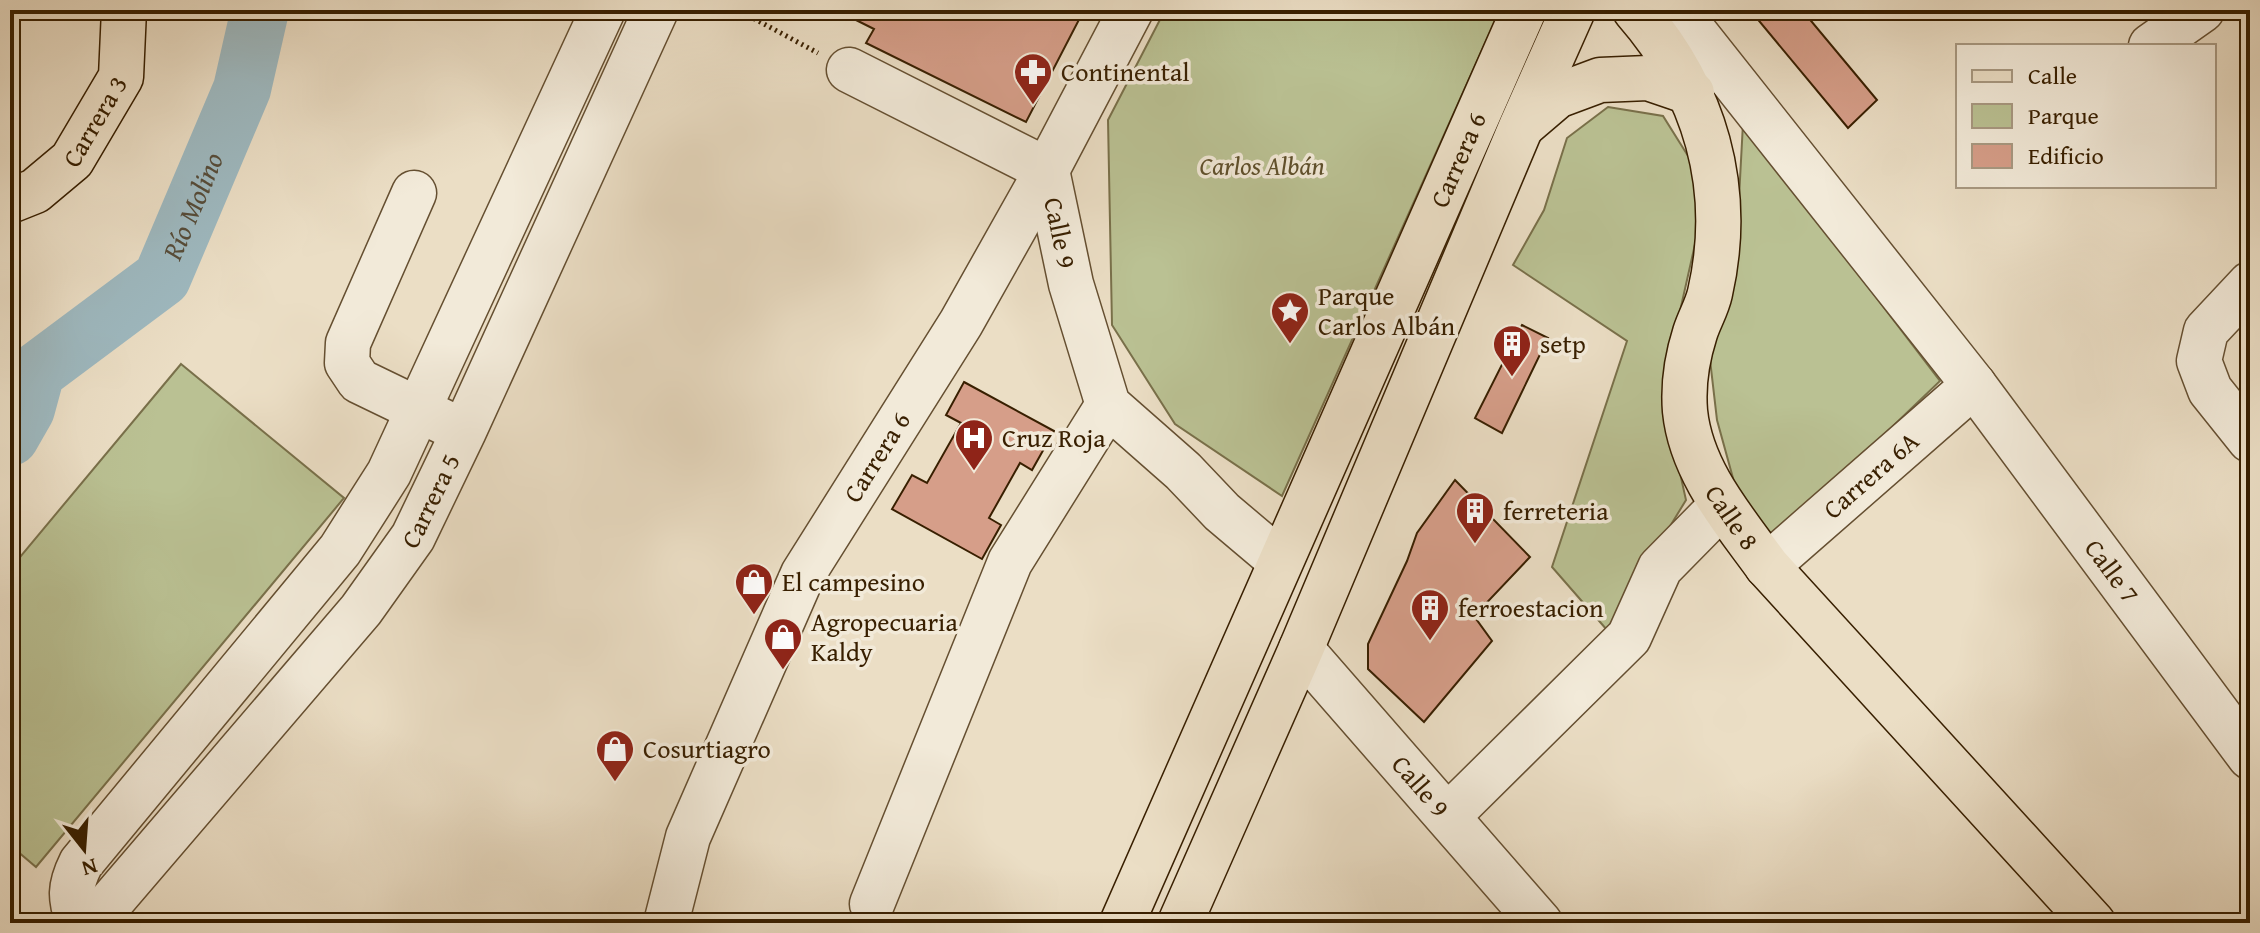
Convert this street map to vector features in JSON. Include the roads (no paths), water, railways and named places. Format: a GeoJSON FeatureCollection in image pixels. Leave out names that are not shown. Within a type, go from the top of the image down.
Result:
{"type":"FeatureCollection","features":[{"type":"Feature","properties":{"kind":"main road","name":"Carrera 3"},"geometry":{"type":"LineString","coordinates":[[10,201],[35,191],[72,160],[121,77],[124,10]]}},
{"type":"Feature","properties":{"kind":"main road","name":"Carrera 6"},"geometry":{"type":"LineString","coordinates":[[1122,923],[1524,10]]}},
{"type":"Feature","properties":{"kind":"main road","name":"Carrera 6"},"geometry":{"type":"LineString","coordinates":[[1180,923],[1301,649],[1573,10]]}},
{"type":"Feature","properties":{"kind":"main road","name":"Calle 8"},"geometry":{"type":"LineString","coordinates":[[1635,10],[1659,37],[1692,93],[1714,160],[1719,235],[1710,295],[1695,334],[1686,372],[1685,412],[1696,458],[1722,505],[1767,566],[2093,923]]}},
{"type":"Feature","properties":{"kind":"main road"},"geometry":{"type":"LineString","coordinates":[[1521,127],[1557,96],[1600,80],[1648,78],[1692,93]]}},
{"type":"Feature","properties":{"kind":"street","name":"Carrera 5"},"geometry":{"type":"LineString","coordinates":[[78,923],[71,901],[73,880],[81,863],[340,550],[389,473],[603,10]]}},
{"type":"Feature","properties":{"kind":"street","name":"Carrera 5"},"geometry":{"type":"LineString","coordinates":[[93,923],[361,610],[413,537],[656,10]]}},
{"type":"Feature","properties":{"kind":"street","name":"Carrera 6"},"geometry":{"type":"LineString","coordinates":[[666,923],[688,837],[803,574],[961,323],[1047,170],[1131,10]]}},
{"type":"Feature","properties":{"kind":"street","name":"Calle 7"},"geometry":{"type":"LineString","coordinates":[[1677,10],[1974,385],[2250,757]]}},
{"type":"Feature","properties":{"kind":"street"},"geometry":{"type":"LineString","coordinates":[[2154,44],[2202,10]]}},
{"type":"Feature","properties":{"kind":"street","name":"Calle 9"},"geometry":{"type":"LineString","coordinates":[[849,70],[1047,170],[1071,284],[1108,405]]}},
{"type":"Feature","properties":{"kind":"street"},"geometry":{"type":"LineString","coordinates":[[414,193],[348,343],[347,363],[359,381],[464,431]]}},
{"type":"Feature","properties":{"kind":"street"},"geometry":{"type":"LineString","coordinates":[[2250,284],[2206,331],[2199,361],[2210,390],[2250,440]]}},
{"type":"Feature","properties":{"kind":"street","name":"Carrera 6A"},"geometry":{"type":"LineString","coordinates":[[1767,566],[1974,385]]}},
{"type":"Feature","properties":{"kind":"street"},"geometry":{"type":"LineString","coordinates":[[872,904],[1010,562],[1108,405],[1183,471],[1222,512],[1280,561]]}},
{"type":"Feature","properties":{"kind":"street"},"geometry":{"type":"LineString","coordinates":[[1448,816],[1629,637],[1660,568],[1722,505]]}},
{"type":"Feature","properties":{"kind":"street","name":"Calle 9"},"geometry":{"type":"LineString","coordinates":[[1301,649],[1540,923]]}},
{"type":"Feature","properties":{"kind":"waterway","name":"Río Molino"},"geometry":{"type":"LineString","coordinates":[[10,437],[26,409],[36,372],[162,278],[242,89],[260,10]]}},
{"type":"Feature","properties":{"kind":"place","name":"Continental"},"geometry":{"type":"Point","coordinates":[1033,106]}},
{"type":"Feature","properties":{"kind":"place","name":"Parque Carlos Albán"},"geometry":{"type":"Point","coordinates":[1290,345]}},
{"type":"Feature","properties":{"kind":"place","name":"setp"},"geometry":{"type":"Point","coordinates":[1512,378]}},
{"type":"Feature","properties":{"kind":"place","name":"Cruz Roja"},"geometry":{"type":"Point","coordinates":[974,472]}},
{"type":"Feature","properties":{"kind":"place","name":"ferreteria"},"geometry":{"type":"Point","coordinates":[1475,545]}},
{"type":"Feature","properties":{"kind":"place","name":"El campesino"},"geometry":{"type":"Point","coordinates":[754,616]}},
{"type":"Feature","properties":{"kind":"place","name":"ferroestacion"},"geometry":{"type":"Point","coordinates":[1430,642]}},
{"type":"Feature","properties":{"kind":"place","name":"Agropecuaria Kaldy"},"geometry":{"type":"Point","coordinates":[783,671]}},
{"type":"Feature","properties":{"kind":"place","name":"Cosurtiagro"},"geometry":{"type":"Point","coordinates":[615,783]}},
{"type":"Feature","properties":{"kind":"park label","name":"Carlos Albán"},"geometry":{"type":"Point","coordinates":[1262,166]}}]}
